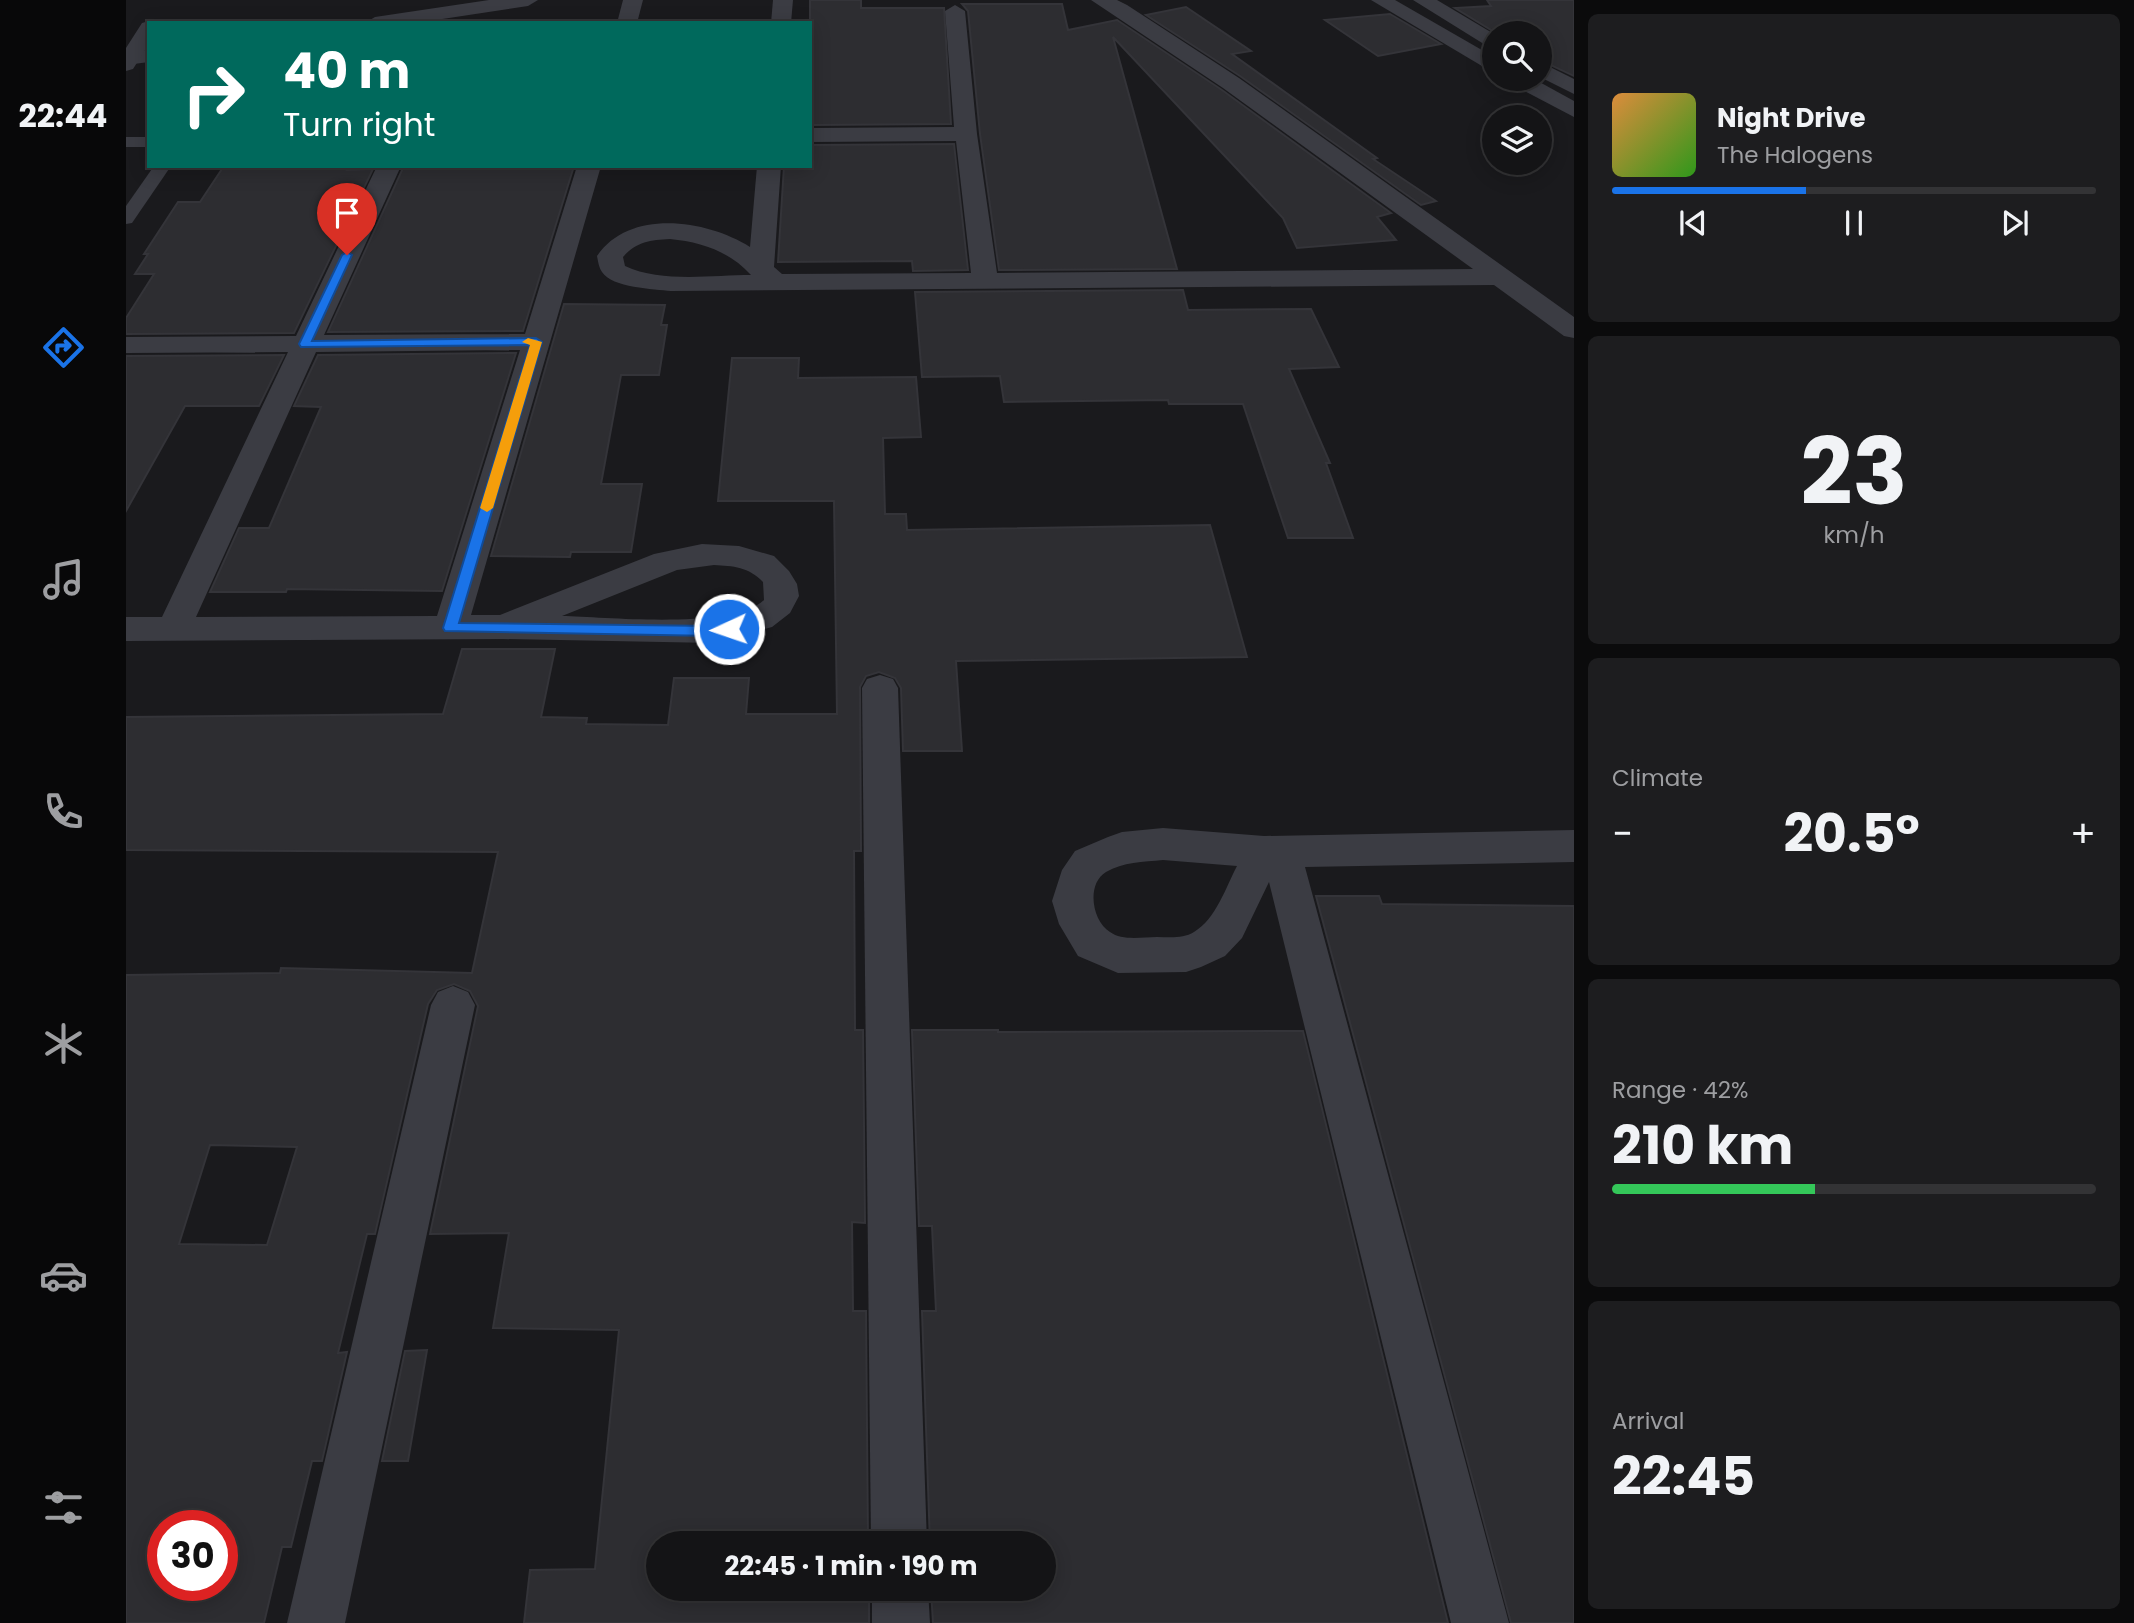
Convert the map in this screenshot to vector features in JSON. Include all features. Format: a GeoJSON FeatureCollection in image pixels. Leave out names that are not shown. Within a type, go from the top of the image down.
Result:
{"type":"FeatureCollection","features":[{"type":"Feature","properties":{"kind":"street"},"geometry":{"type":"LineString","coordinates":[[400,21],[461,16],[528,0]]}},
{"type":"Feature","properties":{"kind":"street"},"geometry":{"type":"LineString","coordinates":[[628,21],[633,0]]}},
{"type":"Feature","properties":{"kind":"street"},"geometry":{"type":"LineString","coordinates":[[782,21],[783,0]]}},
{"type":"Feature","properties":{"kind":"street"},"geometry":{"type":"LineString","coordinates":[[1101,0],[1119,9],[1231,83],[1574,330]]}},
{"type":"Feature","properties":{"kind":"street"},"geometry":{"type":"LineString","coordinates":[[1381,0],[1482,58]]}},
{"type":"Feature","properties":{"kind":"street"},"geometry":{"type":"LineString","coordinates":[[1423,0],[1482,34]]}},
{"type":"Feature","properties":{"kind":"street"},"geometry":{"type":"LineString","coordinates":[[955,11],[966,134],[985,280]]}},
{"type":"Feature","properties":{"kind":"street"},"geometry":{"type":"LineString","coordinates":[[133,59],[147,30]]}},
{"type":"Feature","properties":{"kind":"street"},"geometry":{"type":"LineString","coordinates":[[1552,75],[1574,88]]}},
{"type":"Feature","properties":{"kind":"street"},"geometry":{"type":"LineString","coordinates":[[1540,91],[1574,110]]}},
{"type":"Feature","properties":{"kind":"street"},"geometry":{"type":"LineString","coordinates":[[812,135],[966,134]]}},
{"type":"Feature","properties":{"kind":"street"},"geometry":{"type":"LineString","coordinates":[[173,629],[388,168]]}},
{"type":"Feature","properties":{"kind":"street"},"geometry":{"type":"LineString","coordinates":[[450,628],[588,168]]}},
{"type":"Feature","properties":{"kind":"street"},"geometry":{"type":"LineString","coordinates":[[767,275],[769,168]]}},
{"type":"Feature","properties":{"kind":"street"},"geometry":{"type":"LineString","coordinates":[[767,275],[739,250],[694,235],[649,233],[632,236],[617,246],[610,256],[613,270],[629,278],[671,283],[767,275],[985,280],[1501,277]]}},
{"type":"Feature","properties":{"kind":"street"},"geometry":{"type":"LineString","coordinates":[[126,345],[536,342]]}},
{"type":"Feature","properties":{"kind":"street"},"geometry":{"type":"LineString","coordinates":[[126,629],[503,627],[714,631],[744,626],[767,617],[778,605],[783,590],[778,578],[764,565],[736,557],[690,555],[503,627]]}},
{"type":"Feature","properties":{"kind":"street"},"geometry":{"type":"LineString","coordinates":[[880,688],[899,1531]]}},
{"type":"Feature","properties":{"kind":"street"},"geometry":{"type":"LineString","coordinates":[[1480,1623],[1273,851],[1574,846]]}},
{"type":"Feature","properties":{"kind":"street"},"geometry":{"type":"LineString","coordinates":[[316,1623],[453,1005]]}},
{"type":"Feature","properties":{"kind":"street"},"geometry":{"type":"LineString","coordinates":[[900,1601],[901,1623]]}},
{"type":"Feature","properties":{"kind":"lane"},"geometry":{"type":"LineString","coordinates":[[126,142],[147,142]]}},
{"type":"Feature","properties":{"kind":"lane"},"geometry":{"type":"LineString","coordinates":[[126,219],[162,168]]}},
{"type":"Feature","properties":{"kind":"building"},"geometry":{"type":"Polygon","coordinates":[[[810,0],[861,0],[861,8],[944,8],[951,124],[812,125],[810,0]]]}},
{"type":"Feature","properties":{"kind":"building"},"geometry":{"type":"Polygon","coordinates":[[[1487,0],[1574,0],[1574,76],[1552,66],[1552,21],[1482,21],[1482,24],[1455,8],[1491,6],[1487,0]]]}},
{"type":"Feature","properties":{"kind":"building"},"geometry":{"type":"Polygon","coordinates":[[[962,4],[1062,4],[1068,30],[1117,20],[1222,90],[1391,213],[1377,217],[1396,240],[1297,248],[1283,218],[1113,37],[1177,269],[999,270],[980,134],[968,11],[962,4]]]}},
{"type":"Feature","properties":{"kind":"building"},"geometry":{"type":"Polygon","coordinates":[[[1186,7],[1251,51],[1232,54],[1377,158],[1373,159],[1436,201],[1421,205],[1240,76],[1146,15],[1186,7]]]}},
{"type":"Feature","properties":{"kind":"building"},"geometry":{"type":"Polygon","coordinates":[[[1390,14],[1441,44],[1378,56],[1325,20],[1390,14]]]}},
{"type":"Feature","properties":{"kind":"building"},"geometry":{"type":"Polygon","coordinates":[[[954,144],[968,270],[913,271],[912,261],[778,262],[784,168],[812,168],[812,145],[954,144]]]}},
{"type":"Feature","properties":{"kind":"building"},"geometry":{"type":"Polygon","coordinates":[[[223,168],[373,169],[294,333],[126,334],[126,318],[154,274],[135,274],[148,254],[144,254],[178,202],[200,202],[223,168]]]}},
{"type":"Feature","properties":{"kind":"building"},"geometry":{"type":"Polygon","coordinates":[[[403,168],[573,168],[523,331],[328,332],[403,168]]]}},
{"type":"Feature","properties":{"kind":"building"},"geometry":{"type":"Polygon","coordinates":[[[1183,290],[1188,310],[1311,309],[1339,367],[1289,369],[1330,463],[1326,463],[1353,538],[1288,538],[1243,404],[1169,404],[1168,400],[1004,402],[1000,376],[922,377],[915,292],[1183,290]]]}},
{"type":"Feature","properties":{"kind":"building"},"geometry":{"type":"Polygon","coordinates":[[[564,304],[665,305],[661,325],[667,325],[659,375],[621,375],[601,484],[642,484],[631,552],[571,552],[570,557],[491,556],[564,304]]]}},
{"type":"Feature","properties":{"kind":"building"},"geometry":{"type":"Polygon","coordinates":[[[516,353],[442,591],[287,589],[286,592],[210,592],[239,528],[269,528],[321,407],[294,406],[318,355],[516,353]]]}},
{"type":"Feature","properties":{"kind":"building"},"geometry":{"type":"Polygon","coordinates":[[[284,355],[259,406],[185,406],[126,511],[126,356],[284,355]]]}},
{"type":"Feature","properties":{"kind":"building"},"geometry":{"type":"Polygon","coordinates":[[[732,358],[799,358],[798,378],[916,377],[921,437],[883,438],[885,514],[906,514],[907,530],[1210,525],[1247,657],[956,661],[962,751],[903,751],[901,688],[895,678],[879,672],[866,676],[860,687],[861,851],[854,851],[855,1030],[863,1030],[865,1223],[852,1222],[853,1311],[866,1311],[868,1531],[646,1531],[646,1601],[869,1601],[869,1623],[524,1623],[530,1570],[595,1569],[619,1330],[493,1328],[509,1233],[430,1234],[478,1006],[470,991],[454,984],[437,990],[428,1004],[375,1234],[367,1234],[338,1353],[347,1352],[322,1461],[312,1461],[291,1547],[282,1547],[264,1623],[126,1623],[126,975],[280,973],[281,968],[472,973],[498,852],[126,850],[126,717],[443,714],[462,649],[555,649],[541,717],[587,718],[586,724],[668,725],[674,678],[749,678],[746,714],[837,714],[834,501],[718,501],[732,358]],[[210,1145],[179,1244],[267,1245],[297,1147],[210,1145]]]}},
{"type":"Feature","properties":{"kind":"building"},"geometry":{"type":"Polygon","coordinates":[[[1316,896],[1379,896],[1382,904],[1574,906],[1574,1623],[1511,1623],[1316,896]]]}},
{"type":"Feature","properties":{"kind":"building"},"geometry":{"type":"Polygon","coordinates":[[[912,1030],[1303,1031],[1448,1623],[933,1623],[932,1601],[1056,1601],[1056,1531],[930,1531],[922,1311],[936,1311],[932,1226],[919,1226],[912,1030]]]}},
{"type":"Feature","properties":{"kind":"building"},"geometry":{"type":"Polygon","coordinates":[[[427,1350],[408,1461],[382,1461],[405,1351],[427,1350]]]}},
{"type":"Feature","properties":{"kind":"slow traffic"},"geometry":{"type":"LineString","coordinates":[[487,508],[536,342],[528,342]]}},
{"type":"Feature","properties":{"kind":"route"},"geometry":{"type":"LineString","coordinates":[[347,255],[305,344],[536,342],[450,628],[729,629]]}}]}
